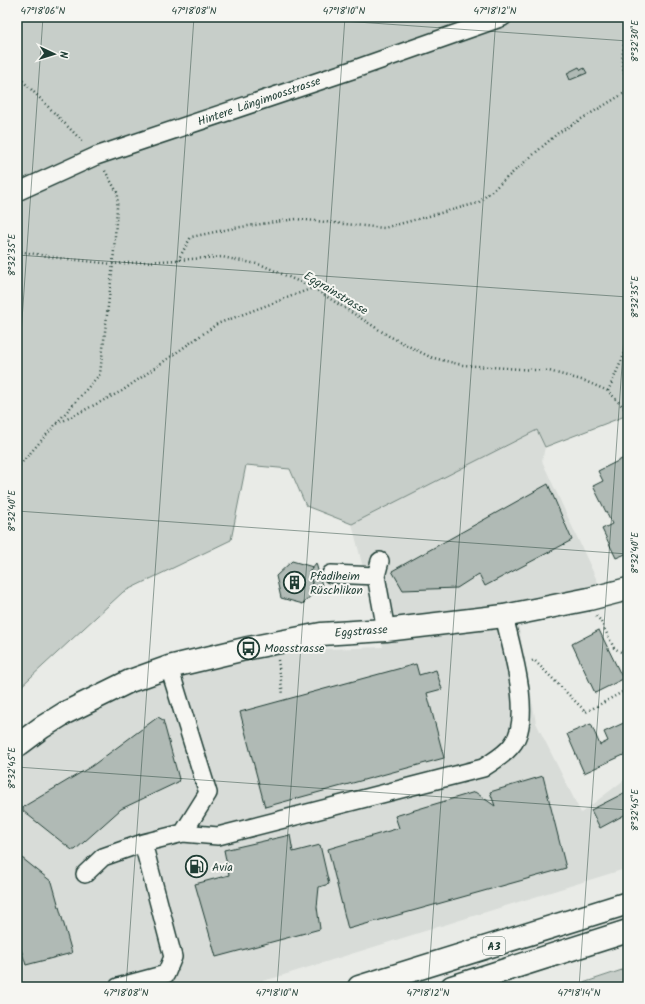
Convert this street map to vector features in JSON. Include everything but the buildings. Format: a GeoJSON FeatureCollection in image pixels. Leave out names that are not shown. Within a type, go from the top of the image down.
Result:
{"type":"FeatureCollection","features":[{"type":"Feature","properties":{"kind":"main road","name":"Eggstrasse"},"geometry":{"type":"LineString","coordinates":[[17,746],[41,728],[65,713],[130,681],[168,667],[276,642],[321,634],[386,630],[504,616],[589,600],[628,589]]}},
{"type":"Feature","properties":{"kind":"main road","name":"A3"},"geometry":{"type":"LineString","coordinates":[[359,987],[628,903]]}},
{"type":"Feature","properties":{"kind":"main road","name":"A3"},"geometry":{"type":"LineString","coordinates":[[452,987],[628,931]]}},
{"type":"Feature","properties":{"kind":"street","name":"Hintere Längimoosstrasse"},"geometry":{"type":"LineString","coordinates":[[17,192],[96,156],[358,68],[503,17]]}},
{"type":"Feature","properties":{"kind":"street"},"geometry":{"type":"LineString","coordinates":[[331,574],[378,568],[386,630]]}},
{"type":"Feature","properties":{"kind":"street"},"geometry":{"type":"LineString","coordinates":[[85,874],[103,857],[143,843],[183,832],[218,836],[483,768],[513,745],[520,728],[522,716],[520,691],[504,616]]}},
{"type":"Feature","properties":{"kind":"street"},"geometry":{"type":"LineString","coordinates":[[168,667],[208,793],[183,832]]}},
{"type":"Feature","properties":{"kind":"street"},"geometry":{"type":"LineString","coordinates":[[118,987],[166,974],[173,957],[143,843]]}},
{"type":"Feature","properties":{"kind":"path"},"geometry":{"type":"LineString","coordinates":[[627,17],[622,60],[627,91],[628,118]]}},
{"type":"Feature","properties":{"kind":"path"},"geometry":{"type":"LineString","coordinates":[[17,75],[96,156],[118,194],[113,264],[100,374],[17,468]]}},
{"type":"Feature","properties":{"kind":"path"},"geometry":{"type":"LineString","coordinates":[[178,260],[191,237],[234,228],[296,219],[384,228],[478,203],[558,133],[627,91]]}},
{"type":"Feature","properties":{"kind":"path","name":"Eggrainstrasse"},"geometry":{"type":"LineString","coordinates":[[17,251],[59,258],[113,264],[222,257],[262,265],[313,288],[389,336],[430,357],[462,365],[549,371],[585,381],[608,391],[628,412]]}},
{"type":"Feature","properties":{"kind":"path"},"geometry":{"type":"LineString","coordinates":[[55,425],[122,391],[217,324],[313,288]]}},
{"type":"Feature","properties":{"kind":"path"},"geometry":{"type":"LineString","coordinates":[[608,391],[628,346]]}},
{"type":"Feature","properties":{"kind":"path"},"geometry":{"type":"LineString","coordinates":[[593,614],[600,620],[614,648],[622,653],[628,662]]}},
{"type":"Feature","properties":{"kind":"path"},"geometry":{"type":"LineString","coordinates":[[276,642],[283,695]]}},
{"type":"Feature","properties":{"kind":"path"},"geometry":{"type":"LineString","coordinates":[[515,665],[534,660],[586,712],[628,689]]}},
{"type":"Feature","properties":{"kind":"shaded area"},"geometry":{"type":"Polygon","coordinates":[[[17,17],[628,17],[628,411],[625,416],[545,447],[537,430],[352,524],[306,506],[290,469],[246,465],[231,540],[123,592],[17,690],[17,17]]]}},
{"type":"Feature","properties":{"kind":"shaded area"},"geometry":{"type":"Polygon","coordinates":[[[537,430],[545,447],[542,461],[600,587],[515,606],[536,723],[581,813],[628,777],[628,868],[274,978],[240,987],[17,987],[17,761],[19,758],[68,723],[152,683],[298,650],[383,647],[352,524],[537,430]]]}},
{"type":"Feature","properties":{"kind":"shaded area"},"geometry":{"type":"Polygon","coordinates":[[[628,968],[628,987],[571,987],[628,968]]]}},
{"type":"Feature","properties":{"kind":"place","name":"Pfadiheim Rüschlikon"},"geometry":{"type":"Point","coordinates":[295,583]}},
{"type":"Feature","properties":{"kind":"place","name":"Moosstrasse"},"geometry":{"type":"Point","coordinates":[249,648]}},
{"type":"Feature","properties":{"kind":"place","name":"Avia"},"geometry":{"type":"Point","coordinates":[196,867]}}]}
